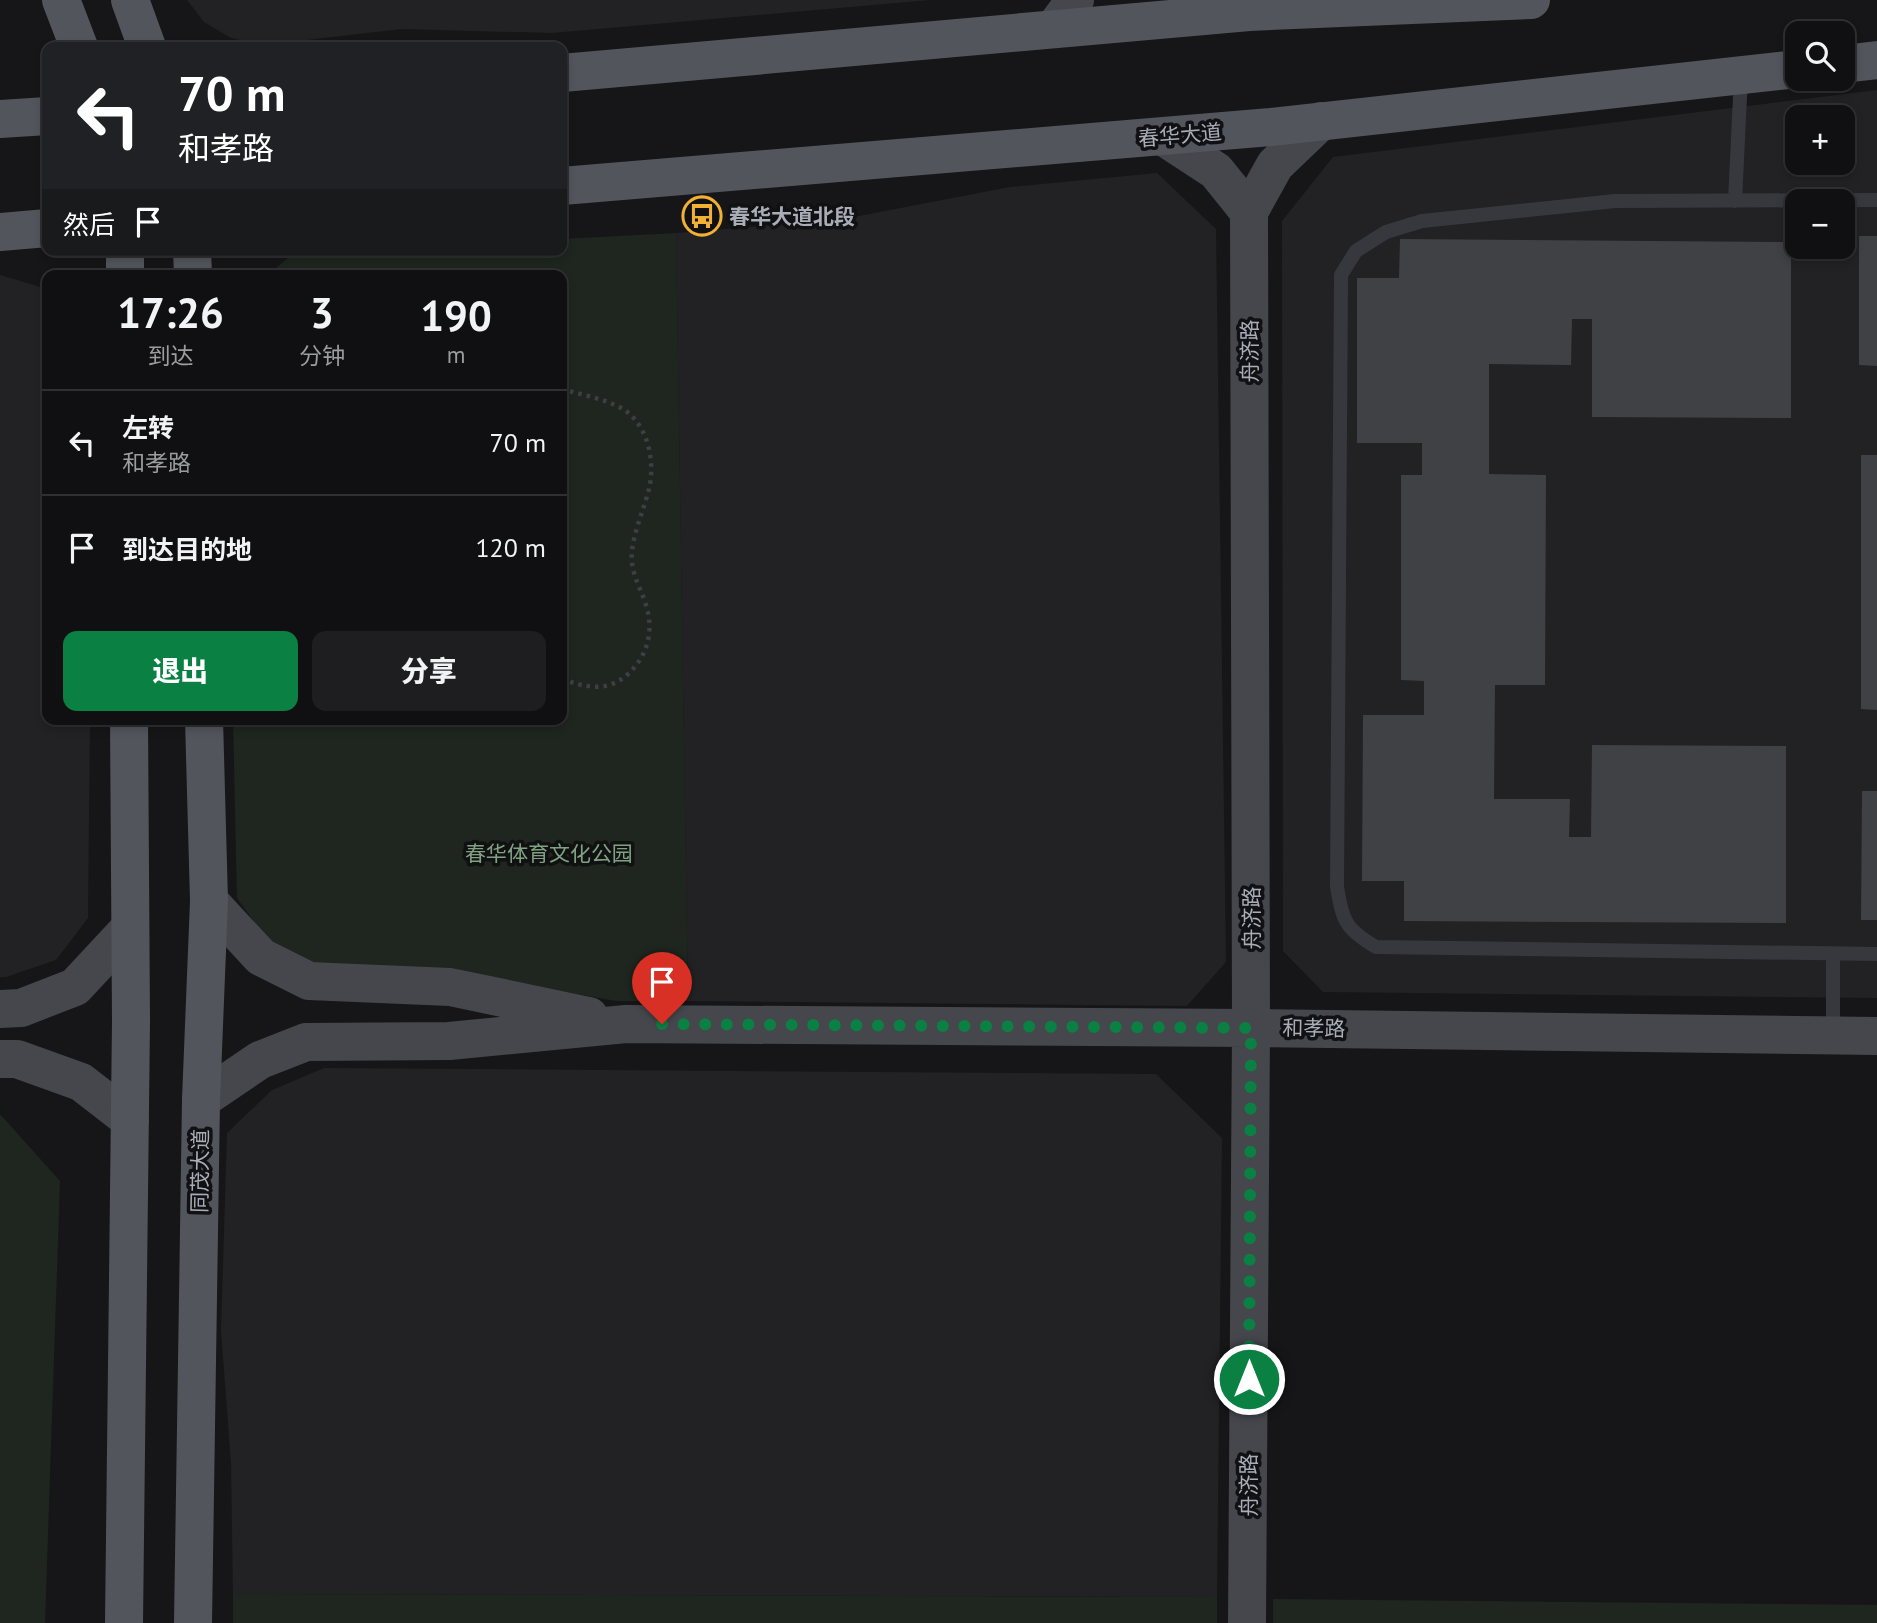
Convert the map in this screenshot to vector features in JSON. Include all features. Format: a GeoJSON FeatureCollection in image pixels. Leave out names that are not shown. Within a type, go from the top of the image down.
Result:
{"type":"FeatureCollection","features":[{"type":"Feature","properties":{"kind":"main road"},"geometry":{"type":"LineString","coordinates":[[61,0],[77,42]]}},
{"type":"Feature","properties":{"kind":"main road"},"geometry":{"type":"LineString","coordinates":[[130,0],[145,42]]}},
{"type":"Feature","properties":{"kind":"main road"},"geometry":{"type":"LineString","coordinates":[[567,72],[1065,14],[1239,6],[1531,0]]}},
{"type":"Feature","properties":{"kind":"main road"},"geometry":{"type":"LineString","coordinates":[[1855,63],[1877,60]]}},
{"type":"Feature","properties":{"kind":"main road","name":"春华大道"},"geometry":{"type":"LineString","coordinates":[[567,186],[1164,137],[1785,70]]}},
{"type":"Feature","properties":{"kind":"main road"},"geometry":{"type":"LineString","coordinates":[[0,119],[42,116]]}},
{"type":"Feature","properties":{"kind":"main road"},"geometry":{"type":"LineString","coordinates":[[0,232],[42,228]]}},
{"type":"Feature","properties":{"kind":"main road"},"geometry":{"type":"LineString","coordinates":[[124,1623],[130,1120],[128,725]]}},
{"type":"Feature","properties":{"kind":"main road","name":"同茂大道"},"geometry":{"type":"LineString","coordinates":[[193,1623],[201,1100],[209,901],[204,725]]}},
{"type":"Feature","properties":{"kind":"street"},"geometry":{"type":"LineString","coordinates":[[1164,137],[1216,170],[1249,212],[1275,165],[1321,121]]}},
{"type":"Feature","properties":{"kind":"street","name":"舟济路"},"geometry":{"type":"LineString","coordinates":[[1247,1623],[1251,1028],[1249,212]]}},
{"type":"Feature","properties":{"kind":"street"},"geometry":{"type":"LineString","coordinates":[[209,901],[261,957],[309,981],[450,987],[626,1024]]}},
{"type":"Feature","properties":{"kind":"street"},"geometry":{"type":"LineString","coordinates":[[0,1009],[21,1008],[75,988],[130,928]]}},
{"type":"Feature","properties":{"kind":"street"},"geometry":{"type":"LineString","coordinates":[[201,1100],[260,1060],[306,1042],[449,1041],[626,1024]]}},
{"type":"Feature","properties":{"kind":"street","name":"和孝路"},"geometry":{"type":"LineString","coordinates":[[626,1024],[1877,1036]]}},
{"type":"Feature","properties":{"kind":"street"},"geometry":{"type":"LineString","coordinates":[[0,1059],[17,1059],[81,1082],[130,1120]]}},
{"type":"Feature","properties":{"kind":"lane"},"geometry":{"type":"LineString","coordinates":[[1735,201],[1741,75]]}},
{"type":"Feature","properties":{"kind":"lane"},"geometry":{"type":"LineString","coordinates":[[1877,200],[1615,201],[1422,221],[1386,232],[1356,251],[1341,275],[1337,887],[1342,916],[1355,935],[1376,947],[1877,954]]}},
{"type":"Feature","properties":{"kind":"lane"},"geometry":{"type":"LineString","coordinates":[[1833,954],[1833,1035]]}},
{"type":"Feature","properties":{"kind":"path"},"geometry":{"type":"LineString","coordinates":[[567,390],[619,406],[642,432],[650,448],[652,463],[650,485],[632,550],[634,580],[646,603],[650,628],[647,650],[640,662],[624,678],[606,685],[585,688],[567,681]]}},
{"type":"Feature","properties":{"kind":"shaded area"},"geometry":{"type":"Polygon","coordinates":[[[187,0],[930,0],[552,33],[402,29],[289,42],[249,42],[231,38],[204,22],[187,0]]]}},
{"type":"Feature","properties":{"kind":"shaded area"},"geometry":{"type":"Polygon","coordinates":[[[1877,90],[1877,998],[1323,992],[1283,951],[1282,221],[1333,157],[1877,90]]]}},
{"type":"Feature","properties":{"kind":"shaded area"},"geometry":{"type":"Polygon","coordinates":[[[1157,173],[1216,229],[1226,962],[1187,1006],[688,1001],[676,233],[838,220],[1010,187],[1157,173]]]}},
{"type":"Feature","properties":{"kind":"shaded area"},"geometry":{"type":"Polygon","coordinates":[[[0,275],[42,287],[42,725],[90,725],[88,918],[56,960],[0,977],[0,275]]]}},
{"type":"Feature","properties":{"kind":"shaded area"},"geometry":{"type":"Polygon","coordinates":[[[324,1068],[1156,1074],[1222,1138],[1217,1597],[233,1594],[231,1463],[221,1331],[227,1133],[272,1090],[324,1068]]]}},
{"type":"Feature","properties":{"kind":"green space","name":"春华体育文化公园"},"geometry":{"type":"Polygon","coordinates":[[[676,233],[688,1001],[616,1001],[447,971],[312,966],[269,943],[237,898],[233,725],[567,725],[567,270],[274,270],[290,256],[567,256],[567,239],[676,233]]]}},
{"type":"Feature","properties":{"kind":"green space"},"geometry":{"type":"Polygon","coordinates":[[[0,1114],[60,1181],[45,1623],[0,1623],[0,1114]]]}},
{"type":"Feature","properties":{"kind":"green space"},"geometry":{"type":"Polygon","coordinates":[[[233,1594],[1217,1597],[1217,1623],[233,1623],[233,1594]]]}},
{"type":"Feature","properties":{"kind":"green space"},"geometry":{"type":"Polygon","coordinates":[[[1273,1599],[1877,1605],[1877,1623],[1273,1623],[1273,1599]]]}},
{"type":"Feature","properties":{"kind":"building"},"geometry":{"type":"Polygon","coordinates":[[[1859,236],[1877,236],[1877,366],[1859,365],[1859,236]]]}},
{"type":"Feature","properties":{"kind":"building"},"geometry":{"type":"Polygon","coordinates":[[[1400,239],[1785,242],[1785,259],[1791,259],[1791,418],[1592,417],[1592,319],[1572,319],[1571,365],[1489,364],[1489,474],[1546,475],[1545,685],[1495,685],[1494,799],[1570,799],[1569,837],[1591,837],[1592,745],[1786,746],[1786,923],[1404,921],[1404,881],[1362,881],[1363,715],[1424,715],[1424,681],[1401,680],[1401,475],[1422,475],[1422,443],[1357,443],[1357,278],[1399,278],[1400,239]]]}},
{"type":"Feature","properties":{"kind":"building"},"geometry":{"type":"Polygon","coordinates":[[[1861,455],[1877,455],[1877,710],[1861,709],[1861,455]]]}},
{"type":"Feature","properties":{"kind":"building"},"geometry":{"type":"Polygon","coordinates":[[[1862,791],[1877,791],[1877,920],[1861,920],[1862,791]]]}},
{"type":"Feature","properties":{"kind":"place","name":"春华大道北段"},"geometry":{"type":"Point","coordinates":[702,216]}},
{"type":"Feature","properties":{"kind":"route"},"geometry":{"type":"LineString","coordinates":[[662,1024],[1251,1028],[1249,1379]]}}]}
